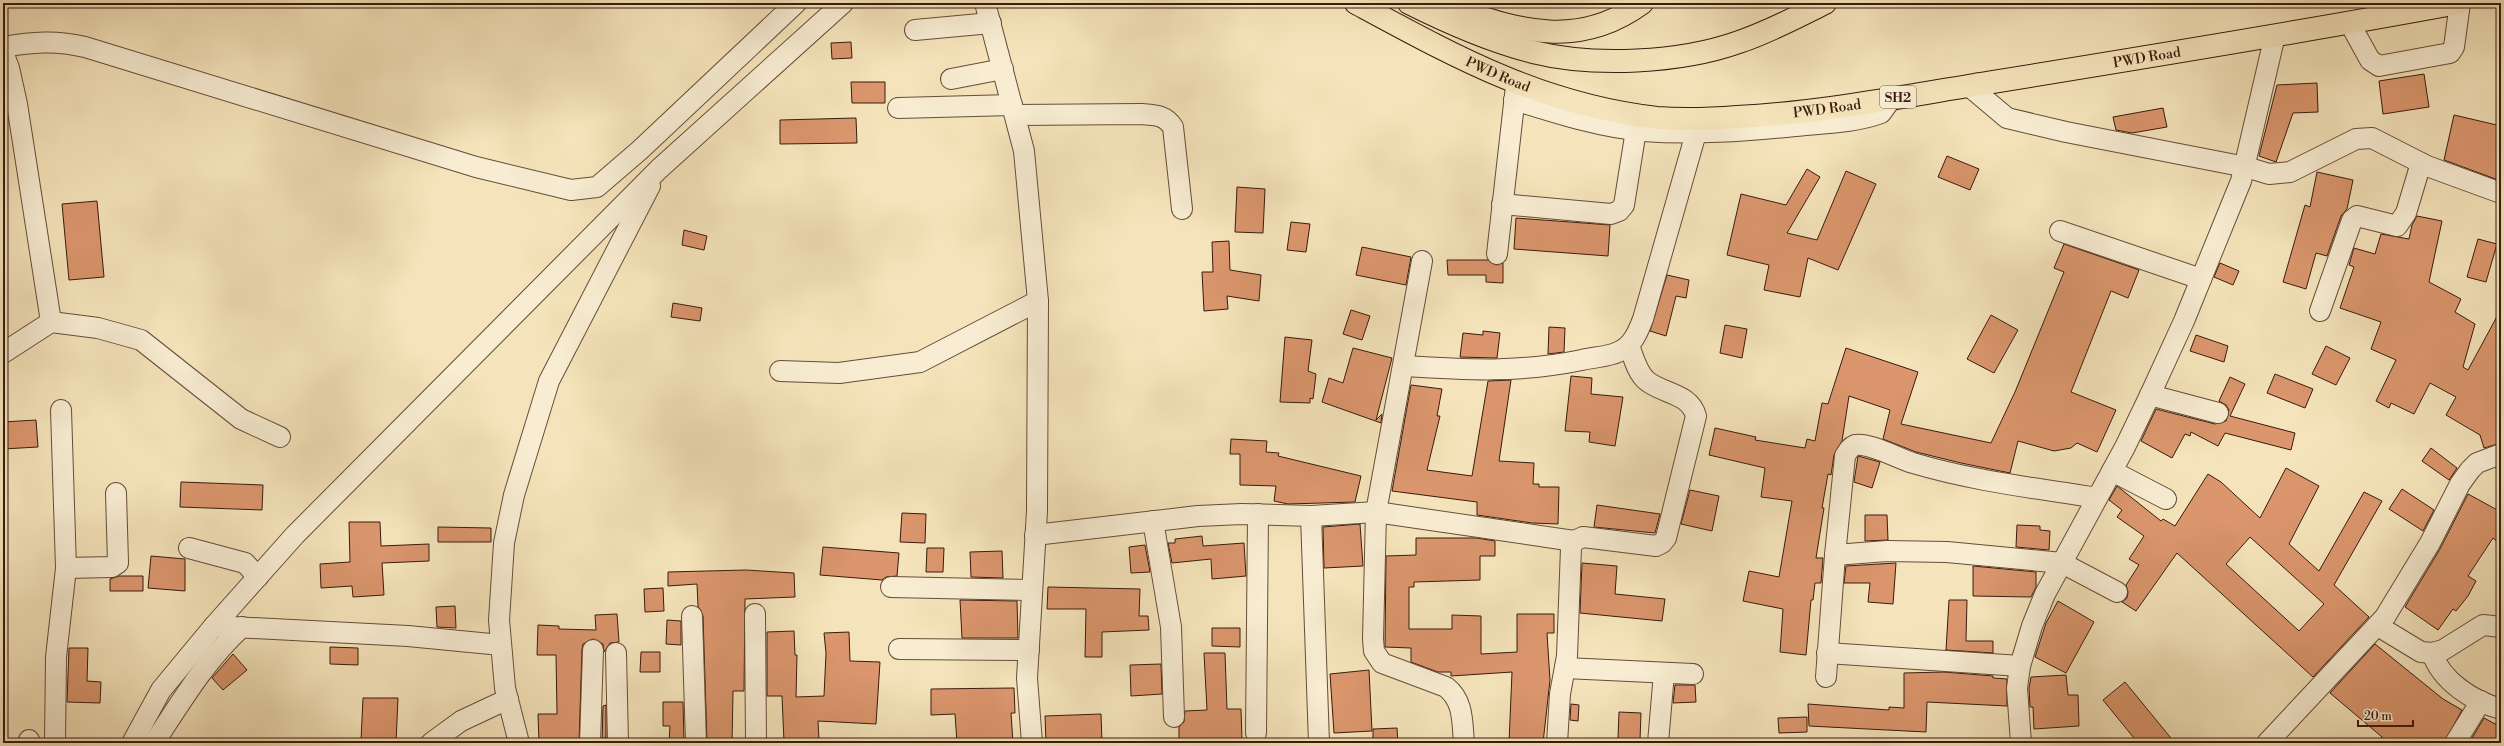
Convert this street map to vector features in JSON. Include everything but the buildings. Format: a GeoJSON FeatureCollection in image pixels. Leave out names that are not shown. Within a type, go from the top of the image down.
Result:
{"type":"FeatureCollection","features":[{"type":"Feature","properties":{"kind":"main road","name":"PWD Road"},"geometry":{"type":"LineString","coordinates":[[1356,3],[1446,52],[1515,92],[1562,99],[1615,111],[1698,126],[1815,111],[2459,3]]}},
{"type":"Feature","properties":{"kind":"main road"},"geometry":{"type":"LineString","coordinates":[[1409,3],[1455,26],[1533,52],[1570,58],[1613,60],[1656,58],[1695,53],[1738,43],[1774,29],[1825,3]]}},
{"type":"Feature","properties":{"kind":"main road"},"geometry":{"type":"LineString","coordinates":[[1436,3],[1513,28],[1550,32],[1589,28],[1605,24],[1626,15],[1642,3]]}},
{"type":"Feature","properties":{"kind":"street"},"geometry":{"type":"LineString","coordinates":[[3,46],[38,41],[62,42],[85,47],[476,167],[571,190],[597,187],[640,150],[796,3]]}},
{"type":"Feature","properties":{"kind":"street"},"geometry":{"type":"LineString","coordinates":[[132,743],[161,690],[214,626],[295,535],[659,169],[844,3]]}},
{"type":"Feature","properties":{"kind":"street"},"geometry":{"type":"LineString","coordinates":[[985,3],[1024,151],[1038,301],[1035,536],[1028,678],[1032,743]]}},
{"type":"Feature","properties":{"kind":"street"},"geometry":{"type":"LineString","coordinates":[[2349,22],[2370,60],[2379,66],[2450,53],[2454,48],[2459,3]]}},
{"type":"Feature","properties":{"kind":"street"},"geometry":{"type":"LineString","coordinates":[[915,30],[991,23]]}},
{"type":"Feature","properties":{"kind":"street"},"geometry":{"type":"LineString","coordinates":[[2021,743],[2017,688],[2020,666],[2045,594],[2112,470],[2150,395],[2201,279],[2246,167],[2275,35]]}},
{"type":"Feature","properties":{"kind":"street"},"geometry":{"type":"LineString","coordinates":[[3,52],[9,68],[17,104],[51,322]]}},
{"type":"Feature","properties":{"kind":"street"},"geometry":{"type":"LineString","coordinates":[[951,80],[1003,69]]}},
{"type":"Feature","properties":{"kind":"street"},"geometry":{"type":"LineString","coordinates":[[1969,86],[2008,118],[2066,132],[2246,167],[2269,174],[2290,172],[2356,139],[2372,138],[2421,163],[2501,193]]}},
{"type":"Feature","properties":{"kind":"street"},"geometry":{"type":"LineString","coordinates":[[1404,366],[1487,371],[1520,370],[1555,366],[1619,352],[1629,345],[1643,319],[1698,126],[1636,130],[1571,118],[1515,92],[1497,254]]}},
{"type":"Feature","properties":{"kind":"street"},"geometry":{"type":"LineString","coordinates":[[898,108],[1014,110],[1162,116],[1168,120],[1173,127],[1182,209]]}},
{"type":"Feature","properties":{"kind":"street"},"geometry":{"type":"LineString","coordinates":[[1502,204],[1610,214],[1619,212],[1624,205],[1636,130]]}},
{"type":"Feature","properties":{"kind":"street"},"geometry":{"type":"LineString","coordinates":[[2320,311],[2352,220],[2357,216],[2397,226],[2406,212],[2421,163]]}},
{"type":"Feature","properties":{"kind":"street"},"geometry":{"type":"LineString","coordinates":[[519,743],[508,699],[499,620],[504,543],[514,495],[549,381],[659,169]]}},
{"type":"Feature","properties":{"kind":"street"},"geometry":{"type":"LineString","coordinates":[[2060,231],[2201,279]]}},
{"type":"Feature","properties":{"kind":"street"},"geometry":{"type":"LineString","coordinates":[[1422,261],[1404,366],[1376,512],[1372,639],[1374,651],[1382,663],[1393,669],[1446,687],[1455,694],[1460,705],[1464,743]]}},
{"type":"Feature","properties":{"kind":"street"},"geometry":{"type":"LineString","coordinates":[[780,371],[839,373],[920,362],[1038,301]]}},
{"type":"Feature","properties":{"kind":"street"},"geometry":{"type":"LineString","coordinates":[[3,353],[51,322],[98,328],[141,340],[242,419],[280,437]]}},
{"type":"Feature","properties":{"kind":"street"},"geometry":{"type":"LineString","coordinates":[[1035,536],[1198,516],[1258,514],[1311,516],[1376,512],[1574,541],[1583,537],[1656,546],[1662,543],[1666,538],[1696,416],[1690,403],[1647,381],[1638,368],[1629,345]]}},
{"type":"Feature","properties":{"kind":"street"},"geometry":{"type":"LineString","coordinates":[[2150,395],[2218,413]]}},
{"type":"Feature","properties":{"kind":"street"},"geometry":{"type":"LineString","coordinates":[[55,743],[56,657],[66,568],[61,410]]}},
{"type":"Feature","properties":{"kind":"street"},"geometry":{"type":"LineString","coordinates":[[1826,677],[1835,555],[1845,456],[1849,448],[1855,445],[1865,446],[1912,463],[1974,479],[2097,498]]}},
{"type":"Feature","properties":{"kind":"street"},"geometry":{"type":"LineString","coordinates":[[2267,743],[2378,626],[2430,543],[2460,484],[2470,470],[2477,463],[2501,454]]}},
{"type":"Feature","properties":{"kind":"street"},"geometry":{"type":"LineString","coordinates":[[2112,470],[2166,499]]}},
{"type":"Feature","properties":{"kind":"street"},"geometry":{"type":"LineString","coordinates":[[66,568],[116,566],[116,493]]}},
{"type":"Feature","properties":{"kind":"street"},"geometry":{"type":"LineString","coordinates":[[1256,734],[1258,514]]}},
{"type":"Feature","properties":{"kind":"street"},"geometry":{"type":"LineString","coordinates":[[1311,516],[1319,743]]}},
{"type":"Feature","properties":{"kind":"street"},"geometry":{"type":"LineString","coordinates":[[1153,521],[1172,627],[1174,717]]}},
{"type":"Feature","properties":{"kind":"street"},"geometry":{"type":"LineString","coordinates":[[1557,743],[1560,694],[1565,668],[1571,548],[1574,541]]}},
{"type":"Feature","properties":{"kind":"street"},"geometry":{"type":"LineString","coordinates":[[189,548],[244,563],[258,577]]}},
{"type":"Feature","properties":{"kind":"street"},"geometry":{"type":"LineString","coordinates":[[1835,555],[1887,551],[1947,552],[2062,563],[2117,592]]}},
{"type":"Feature","properties":{"kind":"street"},"geometry":{"type":"LineString","coordinates":[[890,587],[1032,590]]}},
{"type":"Feature","properties":{"kind":"street"},"geometry":{"type":"LineString","coordinates":[[755,614],[756,743]]}},
{"type":"Feature","properties":{"kind":"street"},"geometry":{"type":"LineString","coordinates":[[692,616],[696,743]]}},
{"type":"Feature","properties":{"kind":"street"},"geometry":{"type":"LineString","coordinates":[[2378,626],[2421,652],[2432,653],[2443,650],[2483,625],[2501,628]]}},
{"type":"Feature","properties":{"kind":"street"},"geometry":{"type":"LineString","coordinates":[[214,626],[408,636],[501,645]]}},
{"type":"Feature","properties":{"kind":"street"},"geometry":{"type":"LineString","coordinates":[[154,743],[202,670],[220,647],[242,627]]}},
{"type":"Feature","properties":{"kind":"street"},"geometry":{"type":"LineString","coordinates":[[899,649],[1029,650]]}},
{"type":"Feature","properties":{"kind":"street"},"geometry":{"type":"LineString","coordinates":[[590,743],[593,650]]}},
{"type":"Feature","properties":{"kind":"street"},"geometry":{"type":"LineString","coordinates":[[616,653],[618,743]]}},
{"type":"Feature","properties":{"kind":"street"},"geometry":{"type":"LineString","coordinates":[[1827,653],[2020,666]]}},
{"type":"Feature","properties":{"kind":"street"},"geometry":{"type":"LineString","coordinates":[[2432,653],[2436,664],[2444,675],[2457,687],[2481,701],[2501,709]]}},
{"type":"Feature","properties":{"kind":"street"},"geometry":{"type":"LineString","coordinates":[[1565,668],[1693,674]]}},
{"type":"Feature","properties":{"kind":"street"},"geometry":{"type":"LineString","coordinates":[[1658,743],[1664,673]]}},
{"type":"Feature","properties":{"kind":"street"},"geometry":{"type":"LineString","coordinates":[[431,743],[461,721],[508,699]]}},
{"type":"Feature","properties":{"kind":"street"},"geometry":{"type":"LineString","coordinates":[[2454,743],[2481,701]]}}]}
